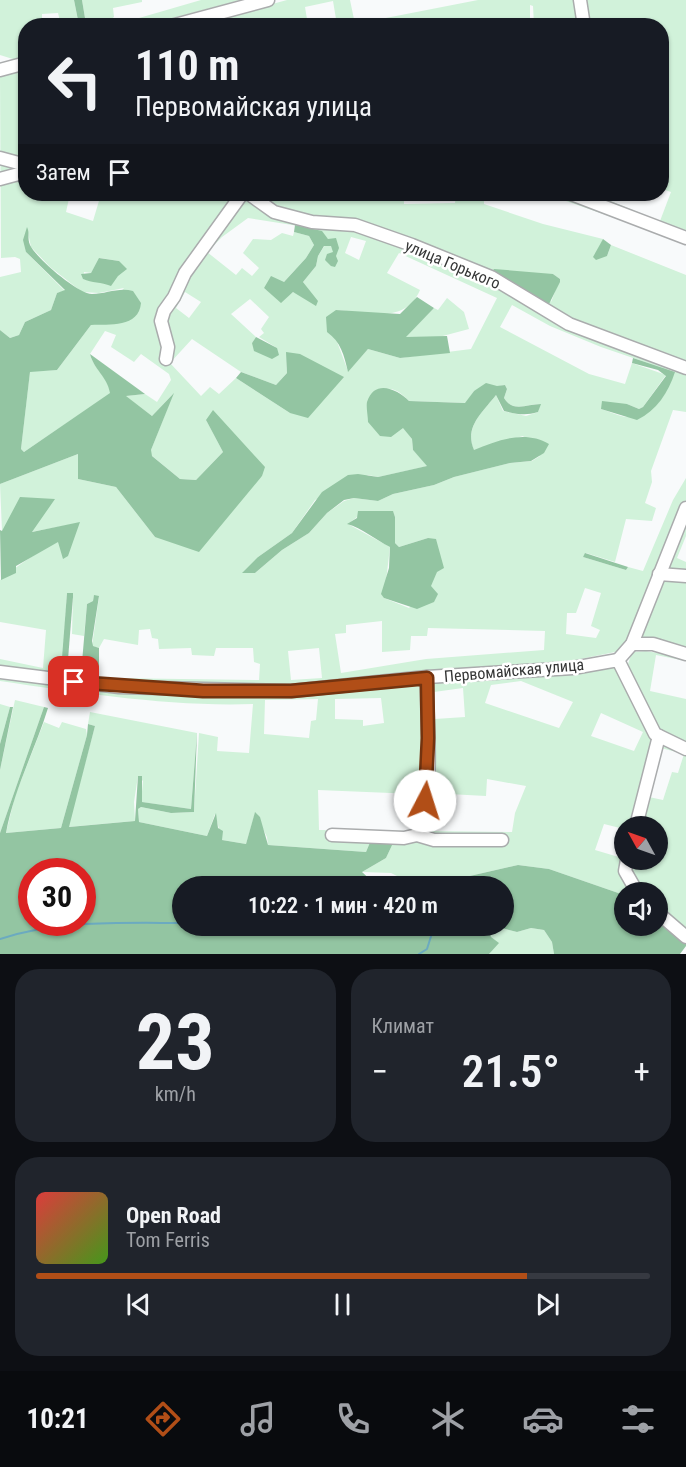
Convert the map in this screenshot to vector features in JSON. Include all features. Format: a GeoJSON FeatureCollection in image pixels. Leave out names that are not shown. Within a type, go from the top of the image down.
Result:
{"type":"FeatureCollection","features":[{"type":"Feature","properties":{"kind":"street"},"geometry":{"type":"LineString","coordinates":[[201,18],[268,0]]}},
{"type":"Feature","properties":{"kind":"street"},"geometry":{"type":"LineString","coordinates":[[580,0],[583,18]]}},
{"type":"Feature","properties":{"kind":"street"},"geometry":{"type":"LineString","coordinates":[[2,66],[18,64]]}},
{"type":"Feature","properties":{"kind":"street"},"geometry":{"type":"LineString","coordinates":[[0,158],[18,163]]}},
{"type":"Feature","properties":{"kind":"street"},"geometry":{"type":"LineString","coordinates":[[0,178],[18,173]]}},
{"type":"Feature","properties":{"kind":"street"},"geometry":{"type":"LineString","coordinates":[[166,359],[168,347],[161,321],[164,311],[174,297],[185,273],[237,201]]}},
{"type":"Feature","properties":{"kind":"street","name":"улица Горького"},"geometry":{"type":"LineString","coordinates":[[259,201],[274,212],[312,222],[355,225],[412,245],[491,277],[568,324],[686,368]]}},
{"type":"Feature","properties":{"kind":"street"},"geometry":{"type":"LineString","coordinates":[[589,201],[686,238]]}},
{"type":"Feature","properties":{"kind":"street"},"geometry":{"type":"LineString","coordinates":[[686,508],[632,644],[618,660],[655,735],[686,749]]}},
{"type":"Feature","properties":{"kind":"street"},"geometry":{"type":"LineString","coordinates":[[659,574],[686,576]]}},
{"type":"Feature","properties":{"kind":"street"},"geometry":{"type":"LineString","coordinates":[[632,644],[653,644],[686,654]]}},
{"type":"Feature","properties":{"kind":"street","name":"Первомайская улица"},"geometry":{"type":"LineString","coordinates":[[0,672],[119,687],[203,691],[291,691],[427,678],[573,668],[618,660]]}},
{"type":"Feature","properties":{"kind":"street"},"geometry":{"type":"LineString","coordinates":[[417,835],[423,816],[426,787],[427,678]]}},
{"type":"Feature","properties":{"kind":"street"},"geometry":{"type":"LineString","coordinates":[[639,816],[659,736]]}},
{"type":"Feature","properties":{"kind":"street"},"geometry":{"type":"LineString","coordinates":[[332,835],[404,838],[417,835],[434,840],[502,840]]}},
{"type":"Feature","properties":{"kind":"street"},"geometry":{"type":"LineString","coordinates":[[668,921],[686,937]]}},
{"type":"Feature","properties":{"kind":"green space"},"geometry":{"type":"Polygon","coordinates":[[[0,0],[74,0],[78,18],[59,18],[58,13],[42,14],[42,18],[18,18],[18,60],[0,55],[0,0]]]}},
{"type":"Feature","properties":{"kind":"green space"},"geometry":{"type":"Polygon","coordinates":[[[74,0],[82,0],[85,18],[78,18],[74,0]]]}},
{"type":"Feature","properties":{"kind":"green space"},"geometry":{"type":"Polygon","coordinates":[[[82,0],[142,0],[142,2],[113,8],[113,18],[85,18],[82,0]]]}},
{"type":"Feature","properties":{"kind":"green space"},"geometry":{"type":"Polygon","coordinates":[[[201,0],[241,0],[173,18],[139,18],[201,0]]]}},
{"type":"Feature","properties":{"kind":"green space"},"geometry":{"type":"Polygon","coordinates":[[[287,0],[350,0],[354,18],[336,18],[333,1],[305,7],[307,18],[221,18],[287,0]]]}},
{"type":"Feature","properties":{"kind":"green space"},"geometry":{"type":"Polygon","coordinates":[[[478,0],[579,0],[582,18],[534,18],[533,6],[530,5],[530,18],[386,18],[478,0]]]}},
{"type":"Feature","properties":{"kind":"green space"},"geometry":{"type":"Polygon","coordinates":[[[582,0],[686,0],[686,236],[596,201],[610,201],[660,221],[669,201],[671,192],[669,191],[669,18],[585,18],[582,0]]]}},
{"type":"Feature","properties":{"kind":"green space"},"geometry":{"type":"Polygon","coordinates":[[[18,72],[18,201],[68,201],[66,212],[93,221],[99,201],[248,201],[341,226],[489,278],[535,307],[686,370],[686,412],[673,410],[651,471],[652,482],[645,503],[656,508],[652,521],[626,519],[615,562],[586,553],[583,557],[626,570],[628,567],[643,571],[673,500],[686,478],[686,500],[649,587],[632,636],[620,651],[556,664],[338,685],[141,686],[0,670],[0,659],[43,668],[46,630],[0,622],[0,580],[79,523],[31,532],[2,531],[0,484],[78,454],[78,479],[116,487],[155,537],[262,476],[206,420],[223,452],[196,480],[180,479],[151,455],[173,394],[152,416],[125,396],[145,394],[157,402],[171,380],[169,374],[141,354],[134,362],[111,347],[116,335],[105,331],[90,354],[111,393],[24,452],[21,449],[30,371],[57,370],[91,325],[124,288],[99,293],[82,292],[50,267],[31,247],[27,228],[26,252],[65,291],[57,293],[51,310],[25,322],[19,335],[10,338],[0,330],[0,277],[21,272],[20,259],[1,258],[0,76],[18,72]],[[248,218],[222,237],[207,252],[236,275],[242,268],[252,276],[259,268],[243,253],[253,239],[271,240],[282,233],[293,236],[294,232],[309,236],[314,245],[306,258],[283,283],[278,281],[264,288],[281,302],[293,292],[317,301],[303,282],[316,266],[318,256],[325,245],[331,246],[336,256],[328,239],[305,227],[248,218]],[[351,237],[345,253],[359,260],[366,241],[351,237]],[[399,253],[387,273],[420,290],[413,301],[405,308],[395,312],[373,314],[336,310],[336,339],[348,371],[368,349],[400,358],[471,349],[497,298],[399,253]],[[100,258],[91,273],[84,272],[83,279],[96,281],[119,261],[100,258]],[[185,292],[176,308],[189,318],[201,302],[185,292]],[[250,299],[231,314],[256,337],[252,343],[277,348],[259,337],[264,333],[261,329],[269,317],[250,299]],[[512,305],[500,327],[589,374],[625,384],[632,363],[666,375],[643,407],[639,409],[627,404],[601,409],[626,417],[638,416],[653,408],[664,395],[674,372],[601,347],[550,326],[512,305]],[[192,339],[170,363],[201,396],[210,387],[219,394],[236,378],[290,413],[286,352],[287,373],[276,385],[241,372],[192,339]],[[505,385],[474,391],[466,403],[409,401],[394,390],[376,391],[412,439],[413,450],[428,466],[378,477],[368,475],[315,500],[292,533],[258,557],[255,573],[282,550],[309,533],[327,513],[344,501],[354,498],[378,501],[393,494],[434,485],[454,477],[510,463],[532,461],[540,456],[523,436],[474,451],[471,435],[480,414],[496,395],[503,411],[526,416],[538,412],[540,404],[520,407],[508,403],[504,398],[507,389],[505,385]],[[365,511],[348,524],[390,547],[384,598],[409,608],[426,590],[434,577],[434,562],[428,538],[399,547],[395,543],[393,512],[365,511]],[[585,588],[576,613],[567,613],[566,634],[596,638],[600,630],[591,626],[601,593],[585,588]],[[67,593],[62,671],[107,678],[259,680],[260,664],[254,662],[253,648],[216,648],[214,656],[192,655],[191,648],[159,649],[158,639],[152,638],[150,629],[139,630],[138,645],[104,639],[99,648],[92,646],[99,597],[94,596],[93,601],[87,604],[84,636],[72,634],[73,594],[67,593]],[[382,621],[346,625],[346,633],[335,634],[341,673],[426,659],[544,650],[545,631],[428,628],[427,636],[411,636],[410,650],[382,652],[382,621]],[[319,648],[288,651],[291,680],[322,678],[319,648]]]}},
{"type":"Feature","properties":{"kind":"green space"},"geometry":{"type":"Polygon","coordinates":[[[266,201],[404,201],[404,204],[484,201],[484,204],[543,224],[603,239],[601,244],[607,256],[611,245],[686,275],[686,365],[607,339],[410,242],[276,210],[266,201]],[[539,274],[551,302],[560,279],[553,274],[539,274]]]}},
{"type":"Feature","properties":{"kind":"green space"},"geometry":{"type":"Polygon","coordinates":[[[566,201],[582,201],[686,243],[566,201]]]}},
{"type":"Feature","properties":{"kind":"green space"},"geometry":{"type":"Polygon","coordinates":[[[295,225],[322,231],[328,239],[336,238],[339,248],[335,267],[325,260],[327,254],[333,252],[331,246],[324,246],[318,256],[316,266],[303,282],[318,301],[316,306],[293,292],[281,303],[264,288],[271,276],[284,282],[306,258],[314,245],[309,236],[294,232],[295,225]]]}},
{"type":"Feature","properties":{"kind":"green space"},"geometry":{"type":"Polygon","coordinates":[[[27,227],[29,242],[34,251],[77,288],[92,294],[133,291],[141,303],[135,317],[129,321],[91,325],[57,370],[30,372],[21,449],[24,452],[110,393],[90,354],[145,394],[126,396],[152,416],[174,393],[151,450],[152,456],[180,479],[196,480],[223,452],[206,420],[213,410],[265,467],[262,476],[199,552],[155,537],[116,487],[78,479],[78,454],[0,484],[0,330],[10,338],[19,335],[25,322],[51,310],[57,293],[65,290],[26,252],[23,240],[27,227]]]}},
{"type":"Feature","properties":{"kind":"green space"},"geometry":{"type":"Polygon","coordinates":[[[603,239],[611,245],[607,256],[596,260],[593,257],[603,239]]]}},
{"type":"Feature","properties":{"kind":"green space"},"geometry":{"type":"Polygon","coordinates":[[[99,258],[119,261],[127,269],[111,286],[83,279],[81,274],[91,273],[99,258]]]}},
{"type":"Feature","properties":{"kind":"green space"},"geometry":{"type":"Polygon","coordinates":[[[494,269],[553,274],[560,279],[560,282],[548,306],[491,273],[494,269]]]}},
{"type":"Feature","properties":{"kind":"green space"},"geometry":{"type":"Polygon","coordinates":[[[417,297],[434,308],[406,337],[447,336],[450,353],[400,358],[368,349],[348,372],[339,345],[327,332],[326,317],[336,310],[400,314],[417,297]]]}},
{"type":"Feature","properties":{"kind":"green space"},"geometry":{"type":"Polygon","coordinates":[[[447,298],[464,312],[469,329],[439,337],[405,337],[434,308],[438,310],[447,298]]]}},
{"type":"Feature","properties":{"kind":"green space"},"geometry":{"type":"Polygon","coordinates":[[[256,337],[277,348],[279,355],[272,359],[254,351],[252,343],[256,337]]]}},
{"type":"Feature","properties":{"kind":"green space"},"geometry":{"type":"Polygon","coordinates":[[[286,352],[300,354],[344,377],[308,418],[290,413],[236,378],[241,372],[276,385],[287,373],[286,352]]]}},
{"type":"Feature","properties":{"kind":"green space"},"geometry":{"type":"Polygon","coordinates":[[[633,358],[675,372],[661,400],[637,420],[601,409],[602,401],[627,404],[639,409],[643,407],[666,376],[658,370],[632,363],[633,358]]]}},
{"type":"Feature","properties":{"kind":"green space"},"geometry":{"type":"Polygon","coordinates":[[[486,383],[497,386],[505,385],[507,389],[504,398],[512,405],[521,407],[541,404],[538,412],[513,413],[504,411],[496,395],[480,414],[473,427],[471,434],[474,450],[502,440],[521,437],[549,444],[544,453],[531,461],[510,463],[454,477],[434,485],[393,494],[378,501],[354,498],[344,500],[327,513],[309,533],[282,550],[255,573],[242,573],[258,557],[292,533],[322,492],[348,475],[378,477],[427,466],[413,450],[412,439],[403,428],[391,437],[380,436],[368,422],[367,402],[375,390],[387,388],[399,393],[409,401],[465,403],[474,391],[486,383]]]}},
{"type":"Feature","properties":{"kind":"green space"},"geometry":{"type":"Polygon","coordinates":[[[20,497],[55,499],[32,532],[80,522],[68,556],[63,559],[58,542],[16,566],[16,573],[1,580],[0,530],[2,531],[20,497]]]}},
{"type":"Feature","properties":{"kind":"green space"},"geometry":{"type":"Polygon","coordinates":[[[358,511],[393,511],[395,543],[399,547],[428,538],[436,539],[444,568],[437,572],[431,586],[438,594],[434,602],[417,609],[384,598],[381,594],[389,568],[390,547],[364,531],[347,524],[357,518],[358,511]]]}},
{"type":"Feature","properties":{"kind":"green space"},"geometry":{"type":"Polygon","coordinates":[[[686,520],[686,536],[677,558],[686,562],[686,574],[665,568],[686,520]]]}},
{"type":"Feature","properties":{"kind":"green space"},"geometry":{"type":"Polygon","coordinates":[[[585,553],[628,567],[626,570],[583,557],[585,553]]]}},
{"type":"Feature","properties":{"kind":"green space"},"geometry":{"type":"Polygon","coordinates":[[[664,578],[686,578],[686,649],[640,639],[664,578]]]}},
{"type":"Feature","properties":{"kind":"green space"},"geometry":{"type":"Polygon","coordinates":[[[67,593],[73,593],[73,597],[67,672],[61,671],[67,593]]]}},
{"type":"Feature","properties":{"kind":"green space"},"geometry":{"type":"Polygon","coordinates":[[[94,595],[99,596],[92,641],[93,646],[99,648],[99,677],[81,674],[87,604],[93,601],[94,595]]]}},
{"type":"Feature","properties":{"kind":"green space"},"geometry":{"type":"Polygon","coordinates":[[[646,651],[686,658],[686,661],[656,655],[650,691],[686,699],[686,746],[661,736],[626,670],[632,652],[646,651]]]}},
{"type":"Feature","properties":{"kind":"green space"},"geometry":{"type":"Polygon","coordinates":[[[601,665],[617,668],[637,714],[655,736],[633,816],[614,816],[614,826],[604,824],[595,850],[614,856],[614,870],[627,870],[632,882],[614,882],[614,892],[549,869],[518,865],[470,876],[397,876],[391,873],[362,872],[386,858],[394,841],[417,838],[432,683],[581,673],[601,665]],[[521,681],[491,685],[485,703],[559,728],[573,702],[521,681]],[[463,688],[434,692],[435,719],[465,717],[463,688]],[[601,713],[591,736],[634,751],[643,732],[601,713]],[[487,779],[486,796],[430,793],[428,831],[512,832],[515,813],[526,786],[487,779]]]}},
{"type":"Feature","properties":{"kind":"green space"},"geometry":{"type":"Polygon","coordinates":[[[0,675],[40,681],[357,689],[417,683],[423,688],[424,793],[413,831],[371,840],[366,852],[268,845],[267,837],[255,813],[246,844],[222,840],[215,814],[207,836],[139,822],[138,809],[141,807],[171,813],[194,812],[199,733],[218,737],[217,751],[249,753],[253,704],[159,701],[0,681],[0,675]],[[381,698],[335,699],[335,719],[363,720],[363,726],[384,723],[381,698]],[[318,699],[265,700],[264,734],[309,738],[311,721],[316,720],[318,699]],[[318,790],[319,830],[412,831],[415,794],[318,790]]]}},
{"type":"Feature","properties":{"kind":"green space"},"geometry":{"type":"Polygon","coordinates":[[[15,700],[44,707],[0,833],[0,770],[15,700]]]}},
{"type":"Feature","properties":{"kind":"green space"},"geometry":{"type":"Polygon","coordinates":[[[0,704],[10,707],[0,744],[0,704]]]}},
{"type":"Feature","properties":{"kind":"green space"},"geometry":{"type":"Polygon","coordinates":[[[10,707],[13,707],[0,770],[0,744],[10,707]]]}},
{"type":"Feature","properties":{"kind":"green space"},"geometry":{"type":"Polygon","coordinates":[[[44,707],[48,708],[19,785],[6,833],[61,828],[88,724],[95,726],[69,827],[135,821],[138,776],[142,776],[142,802],[191,809],[197,733],[194,812],[171,813],[141,807],[138,809],[139,822],[207,836],[216,813],[218,828],[223,831],[222,840],[246,844],[255,812],[260,817],[268,845],[366,852],[371,840],[394,841],[386,858],[362,872],[366,876],[172,876],[172,936],[491,936],[499,943],[489,954],[0,954],[0,833],[44,707]]]}},
{"type":"Feature","properties":{"kind":"green space"},"geometry":{"type":"Polygon","coordinates":[[[90,712],[197,733],[191,809],[141,802],[143,781],[138,776],[134,802],[135,821],[68,827],[95,726],[88,724],[90,712]]]}},
{"type":"Feature","properties":{"kind":"green space"},"geometry":{"type":"Polygon","coordinates":[[[44,722],[59,728],[62,722],[86,729],[87,735],[61,828],[6,833],[15,796],[44,722]]]}},
{"type":"Feature","properties":{"kind":"green space"},"geometry":{"type":"Polygon","coordinates":[[[660,739],[686,751],[686,934],[668,920],[668,882],[632,882],[630,870],[668,870],[668,816],[640,816],[660,739]],[[661,748],[649,797],[663,800],[672,772],[678,773],[684,754],[661,748]]]}},
{"type":"Feature","properties":{"kind":"green space"},"geometry":{"type":"Polygon","coordinates":[[[518,865],[549,869],[614,892],[614,936],[668,936],[668,923],[686,939],[686,946],[680,954],[554,954],[552,942],[544,930],[531,928],[514,931],[514,876],[470,876],[518,865]]]}},
{"type":"Feature","properties":{"kind":"green space"},"geometry":{"type":"Polygon","coordinates":[[[531,928],[544,930],[552,942],[554,954],[489,954],[494,947],[490,936],[514,936],[514,931],[531,928]]]}},
{"type":"Feature","properties":{"kind":"waterway"},"geometry":{"type":"LineString","coordinates":[[0,939],[44,928],[114,923],[172,923]]}},
{"type":"Feature","properties":{"kind":"waterway"},"geometry":{"type":"LineString","coordinates":[[419,954],[427,949],[431,936]]}},
{"type":"Feature","properties":{"kind":"route"},"geometry":{"type":"LineString","coordinates":[[74,682],[119,687],[203,691],[291,691],[427,678],[428,738],[425,801]]}}]}
